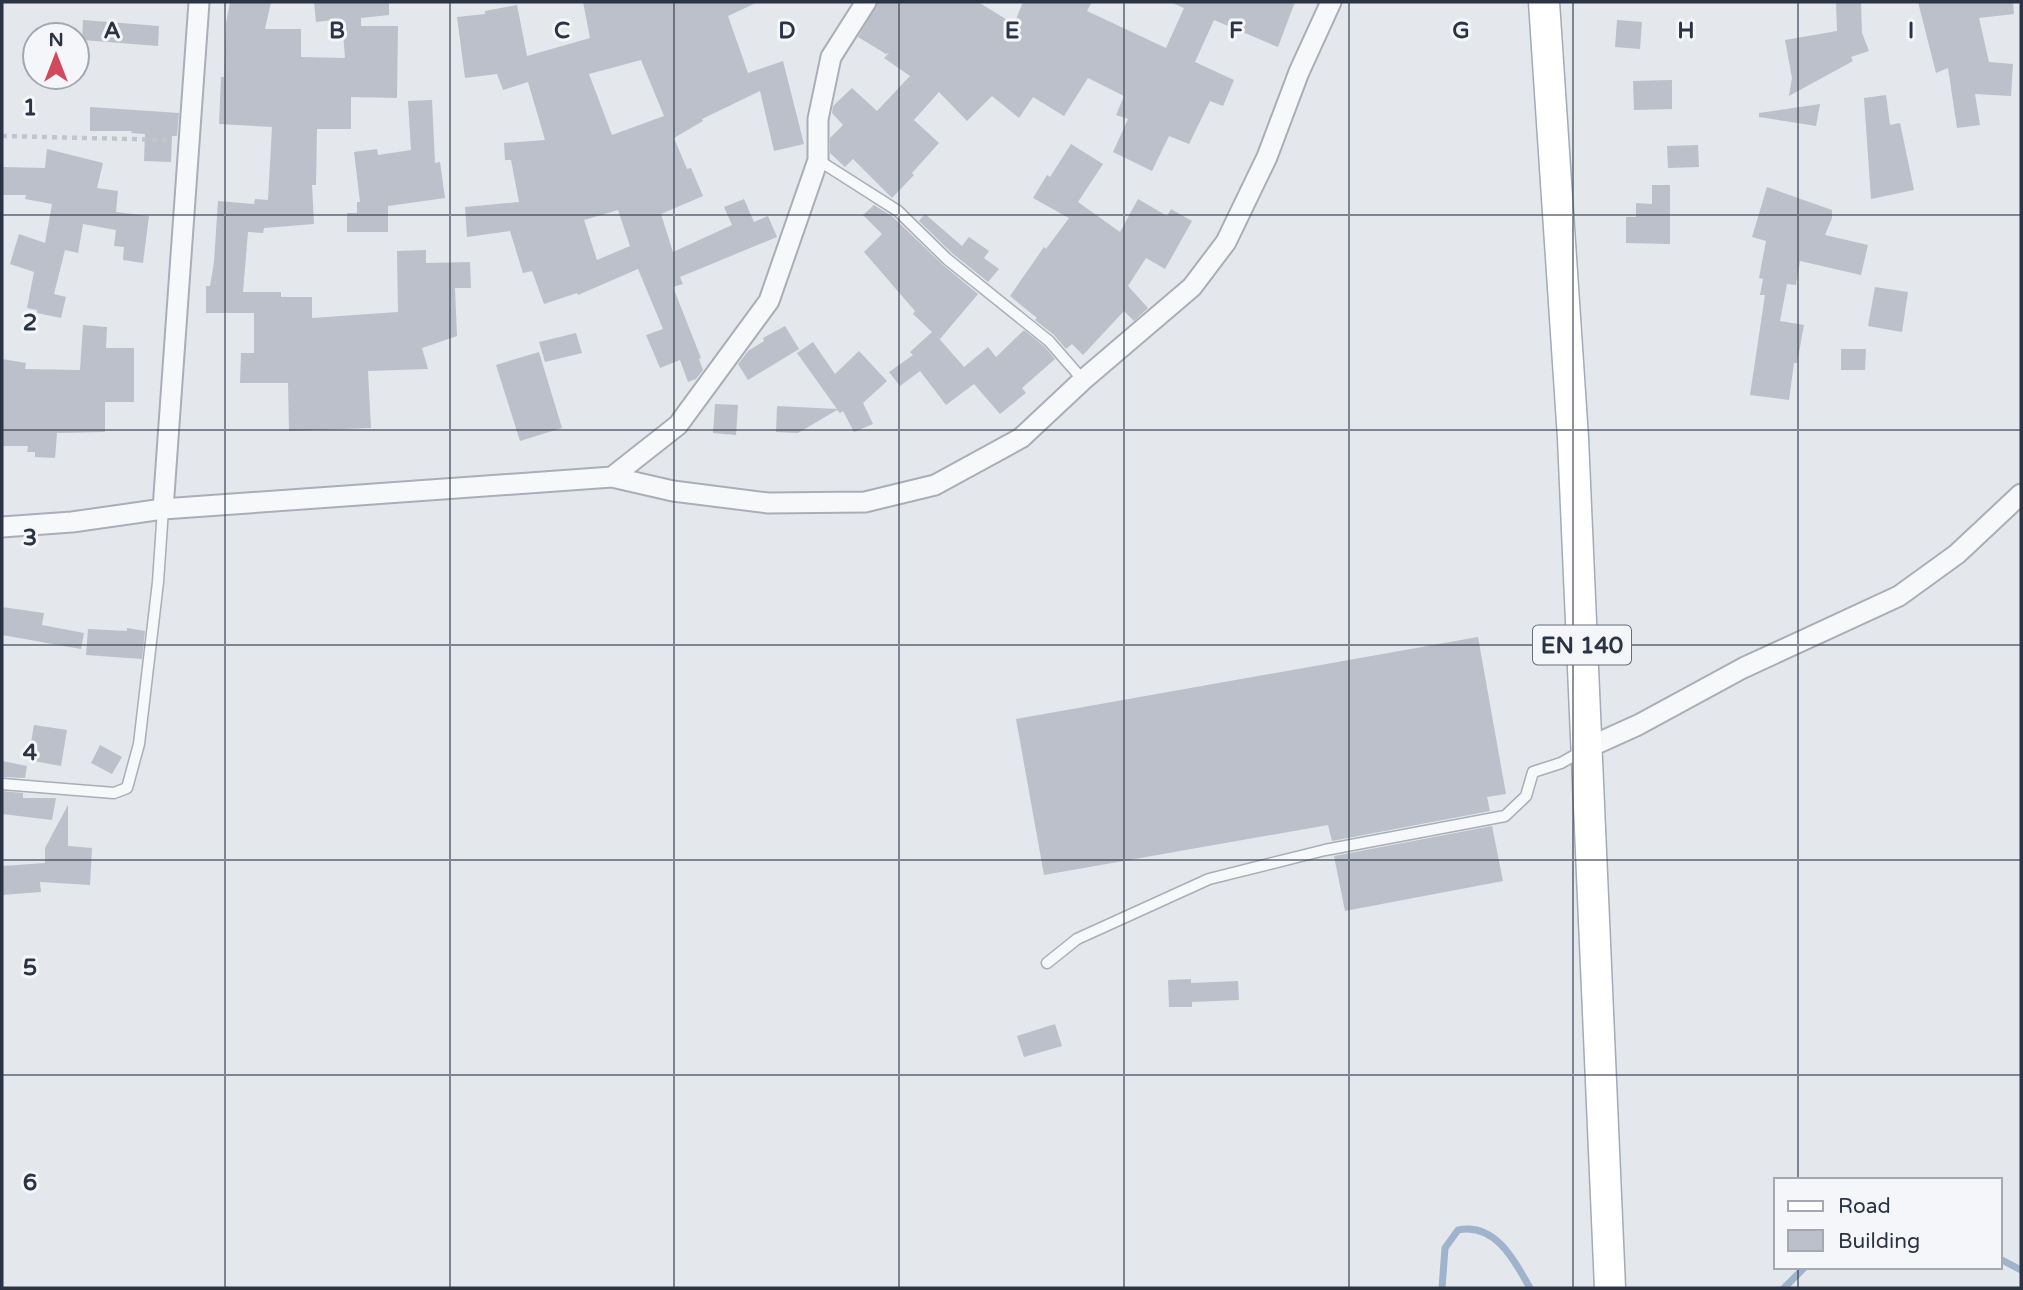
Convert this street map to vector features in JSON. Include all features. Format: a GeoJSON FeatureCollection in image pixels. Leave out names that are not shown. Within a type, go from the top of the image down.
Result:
{"type":"FeatureCollection","features":[{"type":"Feature","properties":{"kind":"main road","name":"EN 140"},"geometry":{"type":"LineString","coordinates":[[1544,2],[1573,438],[1610,1288]]}},
{"type":"Feature","properties":{"kind":"street"},"geometry":{"type":"LineString","coordinates":[[163,509],[199,2]]}},
{"type":"Feature","properties":{"kind":"street"},"geometry":{"type":"LineString","coordinates":[[612,477],[678,425],[769,301],[818,160],[818,119],[831,57],[866,2]]}},
{"type":"Feature","properties":{"kind":"street"},"geometry":{"type":"LineString","coordinates":[[2,527],[72,522],[163,509],[612,477],[673,491],[768,503],[865,502],[935,485],[1021,438],[1083,380],[1192,287],[1226,242],[1267,157],[1299,72],[1331,2]]}},
{"type":"Feature","properties":{"kind":"street"},"geometry":{"type":"LineString","coordinates":[[1587,748],[1638,725],[1743,668],[1899,596],[1956,554],[2021,494]]}},
{"type":"Feature","properties":{"kind":"lane"},"geometry":{"type":"LineString","coordinates":[[818,160],[898,211],[947,259],[1049,341],[1083,380]]}},
{"type":"Feature","properties":{"kind":"lane"},"geometry":{"type":"LineString","coordinates":[[2,784],[114,793],[127,788],[139,744],[158,582],[163,509]]}},
{"type":"Feature","properties":{"kind":"lane"},"geometry":{"type":"LineString","coordinates":[[1047,964],[1077,939],[1209,879],[1338,848],[1505,816],[1526,796],[1533,772],[1561,763],[1587,748]]}},
{"type":"Feature","properties":{"kind":"path"},"geometry":{"type":"LineString","coordinates":[[2,136],[189,140]]}},
{"type":"Feature","properties":{"kind":"building"},"geometry":{"type":"Polygon","coordinates":[[[230,2],[271,2],[265,29],[301,29],[301,57],[345,58],[342,19],[316,22],[314,2],[389,2],[389,15],[361,18],[361,26],[398,26],[397,98],[351,97],[351,129],[317,129],[316,185],[312,185],[314,224],[264,228],[263,233],[248,232],[243,292],[281,292],[281,297],[312,297],[312,318],[398,312],[397,251],[426,250],[426,263],[470,262],[471,288],[455,288],[457,336],[422,348],[428,369],[368,371],[371,428],[289,431],[288,383],[240,383],[241,353],[254,353],[254,313],[206,313],[206,286],[210,286],[214,262],[218,201],[254,204],[255,199],[268,200],[272,127],[219,124],[221,77],[224,77],[226,23],[230,2]]]}},
{"type":"Feature","properties":{"kind":"building"},"geometry":{"type":"Polygon","coordinates":[[[583,2],[758,2],[728,16],[748,73],[783,61],[804,144],[774,151],[760,91],[702,119],[703,121],[674,138],[687,169],[691,168],[703,196],[661,214],[673,252],[732,225],[724,207],[744,199],[754,222],[768,216],[777,237],[680,277],[683,284],[673,287],[701,358],[699,359],[703,370],[696,379],[688,382],[680,360],[660,368],[646,335],[663,329],[638,269],[578,295],[577,293],[544,304],[532,271],[523,273],[510,231],[467,237],[465,207],[519,202],[511,160],[505,160],[504,143],[545,140],[528,82],[503,90],[497,74],[465,78],[457,17],[485,14],[485,11],[517,5],[527,56],[590,38],[583,2]],[[641,60],[589,74],[612,135],[664,116],[641,60]],[[618,210],[584,220],[597,260],[630,246],[618,210]]]}},
{"type":"Feature","properties":{"kind":"building"},"geometry":{"type":"Polygon","coordinates":[[[878,2],[978,2],[1014,24],[1023,2],[1092,2],[1087,11],[1166,48],[1184,8],[1170,2],[1295,2],[1278,47],[1214,20],[1195,62],[1234,80],[1223,106],[1210,101],[1189,144],[1169,136],[1152,171],[1113,152],[1128,119],[1116,115],[1124,96],[1088,78],[1064,116],[1033,97],[1019,118],[992,96],[967,121],[939,92],[914,120],[939,143],[892,198],[853,159],[845,167],[830,153],[830,138],[843,125],[832,113],[833,106],[852,88],[877,111],[910,76],[884,58],[889,53],[886,54],[858,37],[878,2]]]}},
{"type":"Feature","properties":{"kind":"building"},"geometry":{"type":"Polygon","coordinates":[[[1836,2],[1861,2],[1862,33],[1869,51],[1851,57],[1853,61],[1789,96],[1792,78],[1785,40],[1837,31],[1836,2]]]}},
{"type":"Feature","properties":{"kind":"building"},"geometry":{"type":"Polygon","coordinates":[[[1918,2],[2013,2],[2014,14],[1979,18],[1989,62],[2013,64],[2011,96],[1975,94],[1980,125],[1957,128],[1948,68],[1936,73],[1918,2]]]}},
{"type":"Feature","properties":{"kind":"building"},"geometry":{"type":"Polygon","coordinates":[[[83,20],[159,26],[158,46],[91,41],[91,21],[83,20]]]}},
{"type":"Feature","properties":{"kind":"building"},"geometry":{"type":"Polygon","coordinates":[[[1617,20],[1642,22],[1640,49],[1615,47],[1617,20]]]}},
{"type":"Feature","properties":{"kind":"building"},"geometry":{"type":"Polygon","coordinates":[[[1672,80],[1672,109],[1634,110],[1633,81],[1672,80]]]}},
{"type":"Feature","properties":{"kind":"building"},"geometry":{"type":"Polygon","coordinates":[[[1886,95],[1890,125],[1900,123],[1914,190],[1871,199],[1864,98],[1886,95]]]}},
{"type":"Feature","properties":{"kind":"building"},"geometry":{"type":"Polygon","coordinates":[[[432,100],[435,163],[440,162],[445,198],[388,206],[388,232],[347,232],[347,213],[357,213],[357,202],[360,202],[354,152],[377,149],[378,155],[411,150],[408,101],[432,100]]]}},
{"type":"Feature","properties":{"kind":"building"},"geometry":{"type":"Polygon","coordinates":[[[1820,104],[1816,126],[1759,117],[1759,113],[1820,104]]]}},
{"type":"Feature","properties":{"kind":"building"},"geometry":{"type":"Polygon","coordinates":[[[90,107],[179,113],[177,136],[172,136],[171,162],[144,161],[145,134],[131,133],[132,131],[90,131],[90,107]]]}},
{"type":"Feature","properties":{"kind":"building"},"geometry":{"type":"Polygon","coordinates":[[[1071,144],[1103,164],[1078,202],[1120,232],[1138,199],[1167,216],[1171,209],[1192,221],[1165,269],[1146,258],[1128,286],[1148,308],[1134,321],[1124,311],[1083,355],[1072,344],[1066,349],[1035,320],[1037,318],[1010,296],[1044,247],[1046,249],[1069,218],[1033,198],[1071,144]]]}},
{"type":"Feature","properties":{"kind":"building"},"geometry":{"type":"Polygon","coordinates":[[[1698,145],[1699,167],[1668,168],[1667,146],[1698,145]]]}},
{"type":"Feature","properties":{"kind":"building"},"geometry":{"type":"Polygon","coordinates":[[[47,149],[103,163],[97,188],[118,191],[116,212],[149,216],[143,263],[123,260],[124,247],[114,246],[116,230],[83,224],[78,253],[65,250],[54,294],[66,297],[61,318],[27,308],[34,272],[10,264],[19,234],[45,243],[52,204],[25,199],[26,195],[2,195],[2,167],[45,168],[47,149]]]}},
{"type":"Feature","properties":{"kind":"building"},"geometry":{"type":"Polygon","coordinates":[[[1652,185],[1670,185],[1670,244],[1626,243],[1626,217],[1636,217],[1636,203],[1652,204],[1652,185]]]}},
{"type":"Feature","properties":{"kind":"building"},"geometry":{"type":"Polygon","coordinates":[[[1767,187],[1832,210],[1832,218],[1825,235],[1868,245],[1861,275],[1800,261],[1796,285],[1787,284],[1780,321],[1804,325],[1797,363],[1794,363],[1789,400],[1750,395],[1765,295],[1760,295],[1763,279],[1759,278],[1766,241],[1752,237],[1767,187]]]}},
{"type":"Feature","properties":{"kind":"building"},"geometry":{"type":"Polygon","coordinates":[[[874,205],[893,217],[978,294],[940,339],[936,335],[964,367],[988,347],[996,357],[1024,330],[1055,359],[1022,388],[1026,393],[1000,414],[974,384],[946,405],[920,371],[900,386],[889,372],[913,355],[910,352],[932,332],[913,314],[915,311],[864,252],[882,234],[863,215],[874,205]]]}},
{"type":"Feature","properties":{"kind":"building"},"geometry":{"type":"Polygon","coordinates":[[[925,214],[962,246],[969,237],[989,251],[984,258],[999,269],[988,282],[952,253],[919,221],[925,214]]]}},
{"type":"Feature","properties":{"kind":"building"},"geometry":{"type":"Polygon","coordinates":[[[1875,287],[1908,292],[1902,332],[1868,326],[1875,287]]]}},
{"type":"Feature","properties":{"kind":"building"},"geometry":{"type":"Polygon","coordinates":[[[83,325],[107,327],[106,348],[134,348],[134,402],[105,402],[105,432],[57,433],[55,458],[35,457],[35,452],[27,452],[28,446],[2,446],[2,359],[26,363],[25,369],[80,370],[83,325]]]}},
{"type":"Feature","properties":{"kind":"building"},"geometry":{"type":"Polygon","coordinates":[[[785,326],[799,349],[748,380],[738,364],[748,351],[764,341],[763,338],[785,326]]]}},
{"type":"Feature","properties":{"kind":"building"},"geometry":{"type":"Polygon","coordinates":[[[576,333],[582,353],[545,362],[539,342],[576,333]]]}},
{"type":"Feature","properties":{"kind":"building"},"geometry":{"type":"Polygon","coordinates":[[[813,342],[835,374],[859,351],[887,381],[863,403],[873,424],[854,432],[843,411],[840,413],[837,410],[798,433],[776,432],[777,406],[837,409],[797,353],[813,342]]]}},
{"type":"Feature","properties":{"kind":"building"},"geometry":{"type":"Polygon","coordinates":[[[1841,349],[1866,349],[1865,370],[1841,370],[1841,349]]]}},
{"type":"Feature","properties":{"kind":"building"},"geometry":{"type":"Polygon","coordinates":[[[539,352],[562,428],[520,441],[496,365],[539,352]]]}},
{"type":"Feature","properties":{"kind":"building"},"geometry":{"type":"Polygon","coordinates":[[[715,404],[738,405],[736,435],[713,433],[715,404]]]}},
{"type":"Feature","properties":{"kind":"building"},"geometry":{"type":"Polygon","coordinates":[[[2,607],[44,613],[42,625],[84,633],[81,649],[2,635],[2,607]]]}},
{"type":"Feature","properties":{"kind":"building"},"geometry":{"type":"Polygon","coordinates":[[[127,628],[145,631],[142,659],[86,655],[88,629],[127,631],[127,628]]]}},
{"type":"Feature","properties":{"kind":"building"},"geometry":{"type":"Polygon","coordinates":[[[1478,637],[1506,794],[1487,797],[1490,811],[1332,841],[1328,825],[1044,875],[1016,719],[1478,637]]]}},
{"type":"Feature","properties":{"kind":"building"},"geometry":{"type":"Polygon","coordinates":[[[34,725],[67,730],[61,766],[28,760],[34,725]]]}},
{"type":"Feature","properties":{"kind":"building"},"geometry":{"type":"Polygon","coordinates":[[[100,745],[122,757],[112,774],[91,763],[100,745]]]}},
{"type":"Feature","properties":{"kind":"building"},"geometry":{"type":"Polygon","coordinates":[[[2,761],[27,766],[25,778],[2,777],[2,761]]]}},
{"type":"Feature","properties":{"kind":"building"},"geometry":{"type":"Polygon","coordinates":[[[2,791],[23,793],[23,798],[56,798],[52,820],[2,814],[2,791]]]}},
{"type":"Feature","properties":{"kind":"building"},"geometry":{"type":"Polygon","coordinates":[[[68,805],[68,846],[92,848],[90,885],[40,882],[41,892],[2,895],[2,866],[45,863],[45,848],[68,805]]]}},
{"type":"Feature","properties":{"kind":"building"},"geometry":{"type":"Polygon","coordinates":[[[1492,826],[1503,881],[1345,911],[1334,856],[1492,826]]]}},
{"type":"Feature","properties":{"kind":"building"},"geometry":{"type":"Polygon","coordinates":[[[1191,979],[1191,983],[1238,981],[1239,1000],[1192,1002],[1192,1007],[1169,1007],[1168,980],[1191,979]]]}},
{"type":"Feature","properties":{"kind":"building"},"geometry":{"type":"Polygon","coordinates":[[[1055,1024],[1062,1046],[1024,1057],[1017,1036],[1055,1024]]]}},
{"type":"Feature","properties":{"kind":"waterway"},"geometry":{"type":"LineString","coordinates":[[1442,1288],[1445,1248],[1458,1230],[1471,1229],[1483,1232],[1502,1246],[1518,1266],[1530,1288]]}},
{"type":"Feature","properties":{"kind":"waterway"},"geometry":{"type":"LineString","coordinates":[[2002,1260],[2021,1270]]}},
{"type":"Feature","properties":{"kind":"waterway"},"geometry":{"type":"LineString","coordinates":[[1784,1288],[1803,1269]]}}]}
